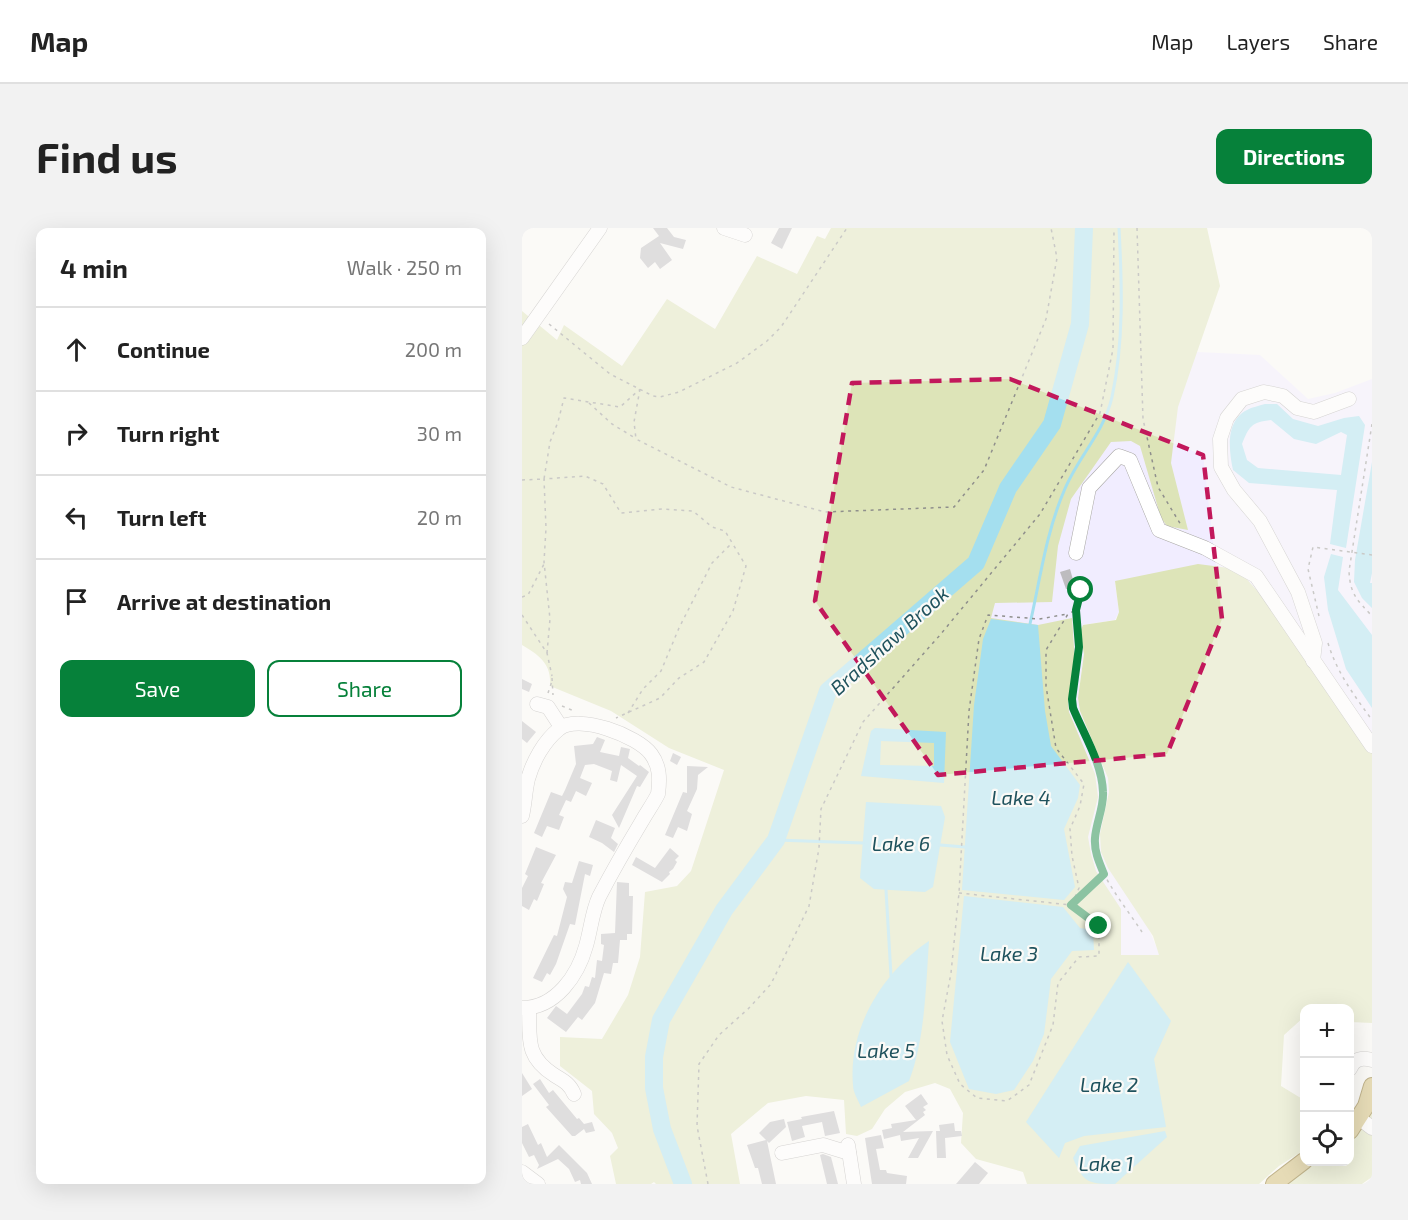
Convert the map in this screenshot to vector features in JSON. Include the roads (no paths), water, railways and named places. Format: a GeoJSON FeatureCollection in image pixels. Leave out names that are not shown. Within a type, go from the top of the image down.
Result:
{"type":"FeatureCollection","features":[{"type":"Feature","properties":{"kind":"main road"},"geometry":{"type":"LineString","coordinates":[[1360,1126],[1372,1086]]}},
{"type":"Feature","properties":{"kind":"main road"},"geometry":{"type":"LineString","coordinates":[[1274,1184],[1300,1165]]}},
{"type":"Feature","properties":{"kind":"street"},"geometry":{"type":"LineString","coordinates":[[522,338],[600,228]]}},
{"type":"Feature","properties":{"kind":"street"},"geometry":{"type":"LineString","coordinates":[[724,228],[745,235]]}},
{"type":"Feature","properties":{"kind":"street"},"geometry":{"type":"LineString","coordinates":[[1313,661],[1316,643],[1298,592],[1260,521],[1234,490],[1221,467],[1220,439],[1227,418],[1242,399],[1264,392],[1283,396],[1297,408],[1314,412],[1350,399]]}},
{"type":"Feature","properties":{"kind":"street"},"geometry":{"type":"LineString","coordinates":[[1076,553],[1089,488],[1119,456],[1130,460],[1159,530],[1205,548],[1256,576],[1372,746]]}},
{"type":"Feature","properties":{"kind":"street"},"geometry":{"type":"LineString","coordinates":[[545,701],[561,726]]}},
{"type":"Feature","properties":{"kind":"street"},"geometry":{"type":"LineString","coordinates":[[522,816],[525,778],[542,748],[561,726],[583,723],[601,727],[644,746],[657,764],[658,794],[598,900],[587,945],[570,981],[554,997],[526,1008],[530,1043],[535,1060],[572,1085]]}},
{"type":"Feature","properties":{"kind":"street"},"geometry":{"type":"LineString","coordinates":[[1354,1062],[1359,1059],[1372,1060]]}},
{"type":"Feature","properties":{"kind":"street"},"geometry":{"type":"LineString","coordinates":[[781,1153],[823,1144],[849,1148],[854,1184]]}},
{"type":"Feature","properties":{"kind":"street"},"geometry":{"type":"LineString","coordinates":[[522,1172],[538,1184]]}},
{"type":"Feature","properties":{"kind":"water"},"geometry":{"type":"Polygon","coordinates":[[[1265,404],[1277,404],[1293,419],[1318,426],[1359,416],[1365,425],[1346,548],[1330,544],[1337,490],[1249,483],[1233,470],[1230,437],[1235,421],[1247,410],[1265,404]],[[1271,420],[1252,426],[1242,444],[1247,460],[1258,468],[1341,475],[1347,435],[1341,432],[1316,444],[1294,439],[1271,420]]]}},
{"type":"Feature","properties":{"kind":"water"},"geometry":{"type":"Polygon","coordinates":[[[1372,462],[1372,573],[1370,583],[1372,583],[1372,608],[1362,598],[1354,582],[1355,560],[1372,462]]]}},
{"type":"Feature","properties":{"kind":"water"},"geometry":{"type":"Polygon","coordinates":[[[1331,554],[1343,557],[1338,590],[1372,635],[1372,708],[1346,669],[1328,610],[1324,577],[1331,554]]]}},
{"type":"Feature","properties":{"kind":"water","name":"Lake 4"},"geometry":{"type":"Polygon","coordinates":[[[991,619],[1038,625],[1045,711],[1051,746],[1080,785],[1078,798],[1064,829],[1075,887],[1064,900],[962,890],[974,705],[983,639],[991,619]]]}},
{"type":"Feature","properties":{"kind":"water"},"geometry":{"type":"Polygon","coordinates":[[[875,728],[946,732],[944,783],[861,776],[871,731],[875,728]],[[881,741],[880,765],[934,766],[934,743],[881,741]]]}},
{"type":"Feature","properties":{"kind":"water","name":"Lake 6"},"geometry":{"type":"Polygon","coordinates":[[[866,802],[941,806],[945,817],[933,887],[925,892],[874,889],[860,878],[866,802]]]}},
{"type":"Feature","properties":{"kind":"water","name":"Lake 3"},"geometry":{"type":"Polygon","coordinates":[[[964,896],[1063,907],[1080,928],[1093,930],[1094,950],[1072,951],[1051,979],[1044,1034],[1033,1061],[1014,1090],[996,1094],[969,1089],[950,1042],[964,896]]]}},
{"type":"Feature","properties":{"kind":"water","name":"Lake 5"},"geometry":{"type":"Polygon","coordinates":[[[929,941],[922,1030],[909,1081],[861,1107],[853,1088],[853,1064],[856,1043],[863,1023],[883,985],[912,954],[929,941]]]}},
{"type":"Feature","properties":{"kind":"water","name":"Lake 2"},"geometry":{"type":"Polygon","coordinates":[[[1128,962],[1171,1021],[1154,1059],[1166,1127],[1084,1136],[1065,1143],[1059,1158],[1026,1122],[1128,962]]]}},
{"type":"Feature","properties":{"kind":"water","name":"Lake 1"},"geometry":{"type":"Polygon","coordinates":[[[1165,1131],[1167,1137],[1115,1184],[1088,1180],[1080,1173],[1073,1158],[1080,1146],[1165,1131]]]}},
{"type":"Feature","properties":{"kind":"waterway","name":"Bradshaw Brook"},"geometry":{"type":"LineString","coordinates":[[683,1184],[662,1129],[654,1088],[654,1057],[661,1020],[724,910],[776,840],[828,691],[976,563],[1008,488],[1052,424],[1080,324],[1084,228]]}},
{"type":"Feature","properties":{"kind":"waterway"},"geometry":{"type":"LineString","coordinates":[[1030,624],[1048,540],[1058,507],[1069,479],[1103,422],[1112,397],[1120,334],[1119,228]]}},
{"type":"Feature","properties":{"kind":"waterway"},"geometry":{"type":"LineString","coordinates":[[776,840],[863,843]]}},
{"type":"Feature","properties":{"kind":"waterway"},"geometry":{"type":"LineString","coordinates":[[940,845],[965,847]]}},
{"type":"Feature","properties":{"kind":"waterway"},"geometry":{"type":"LineString","coordinates":[[886,890],[891,976]]}}]}
